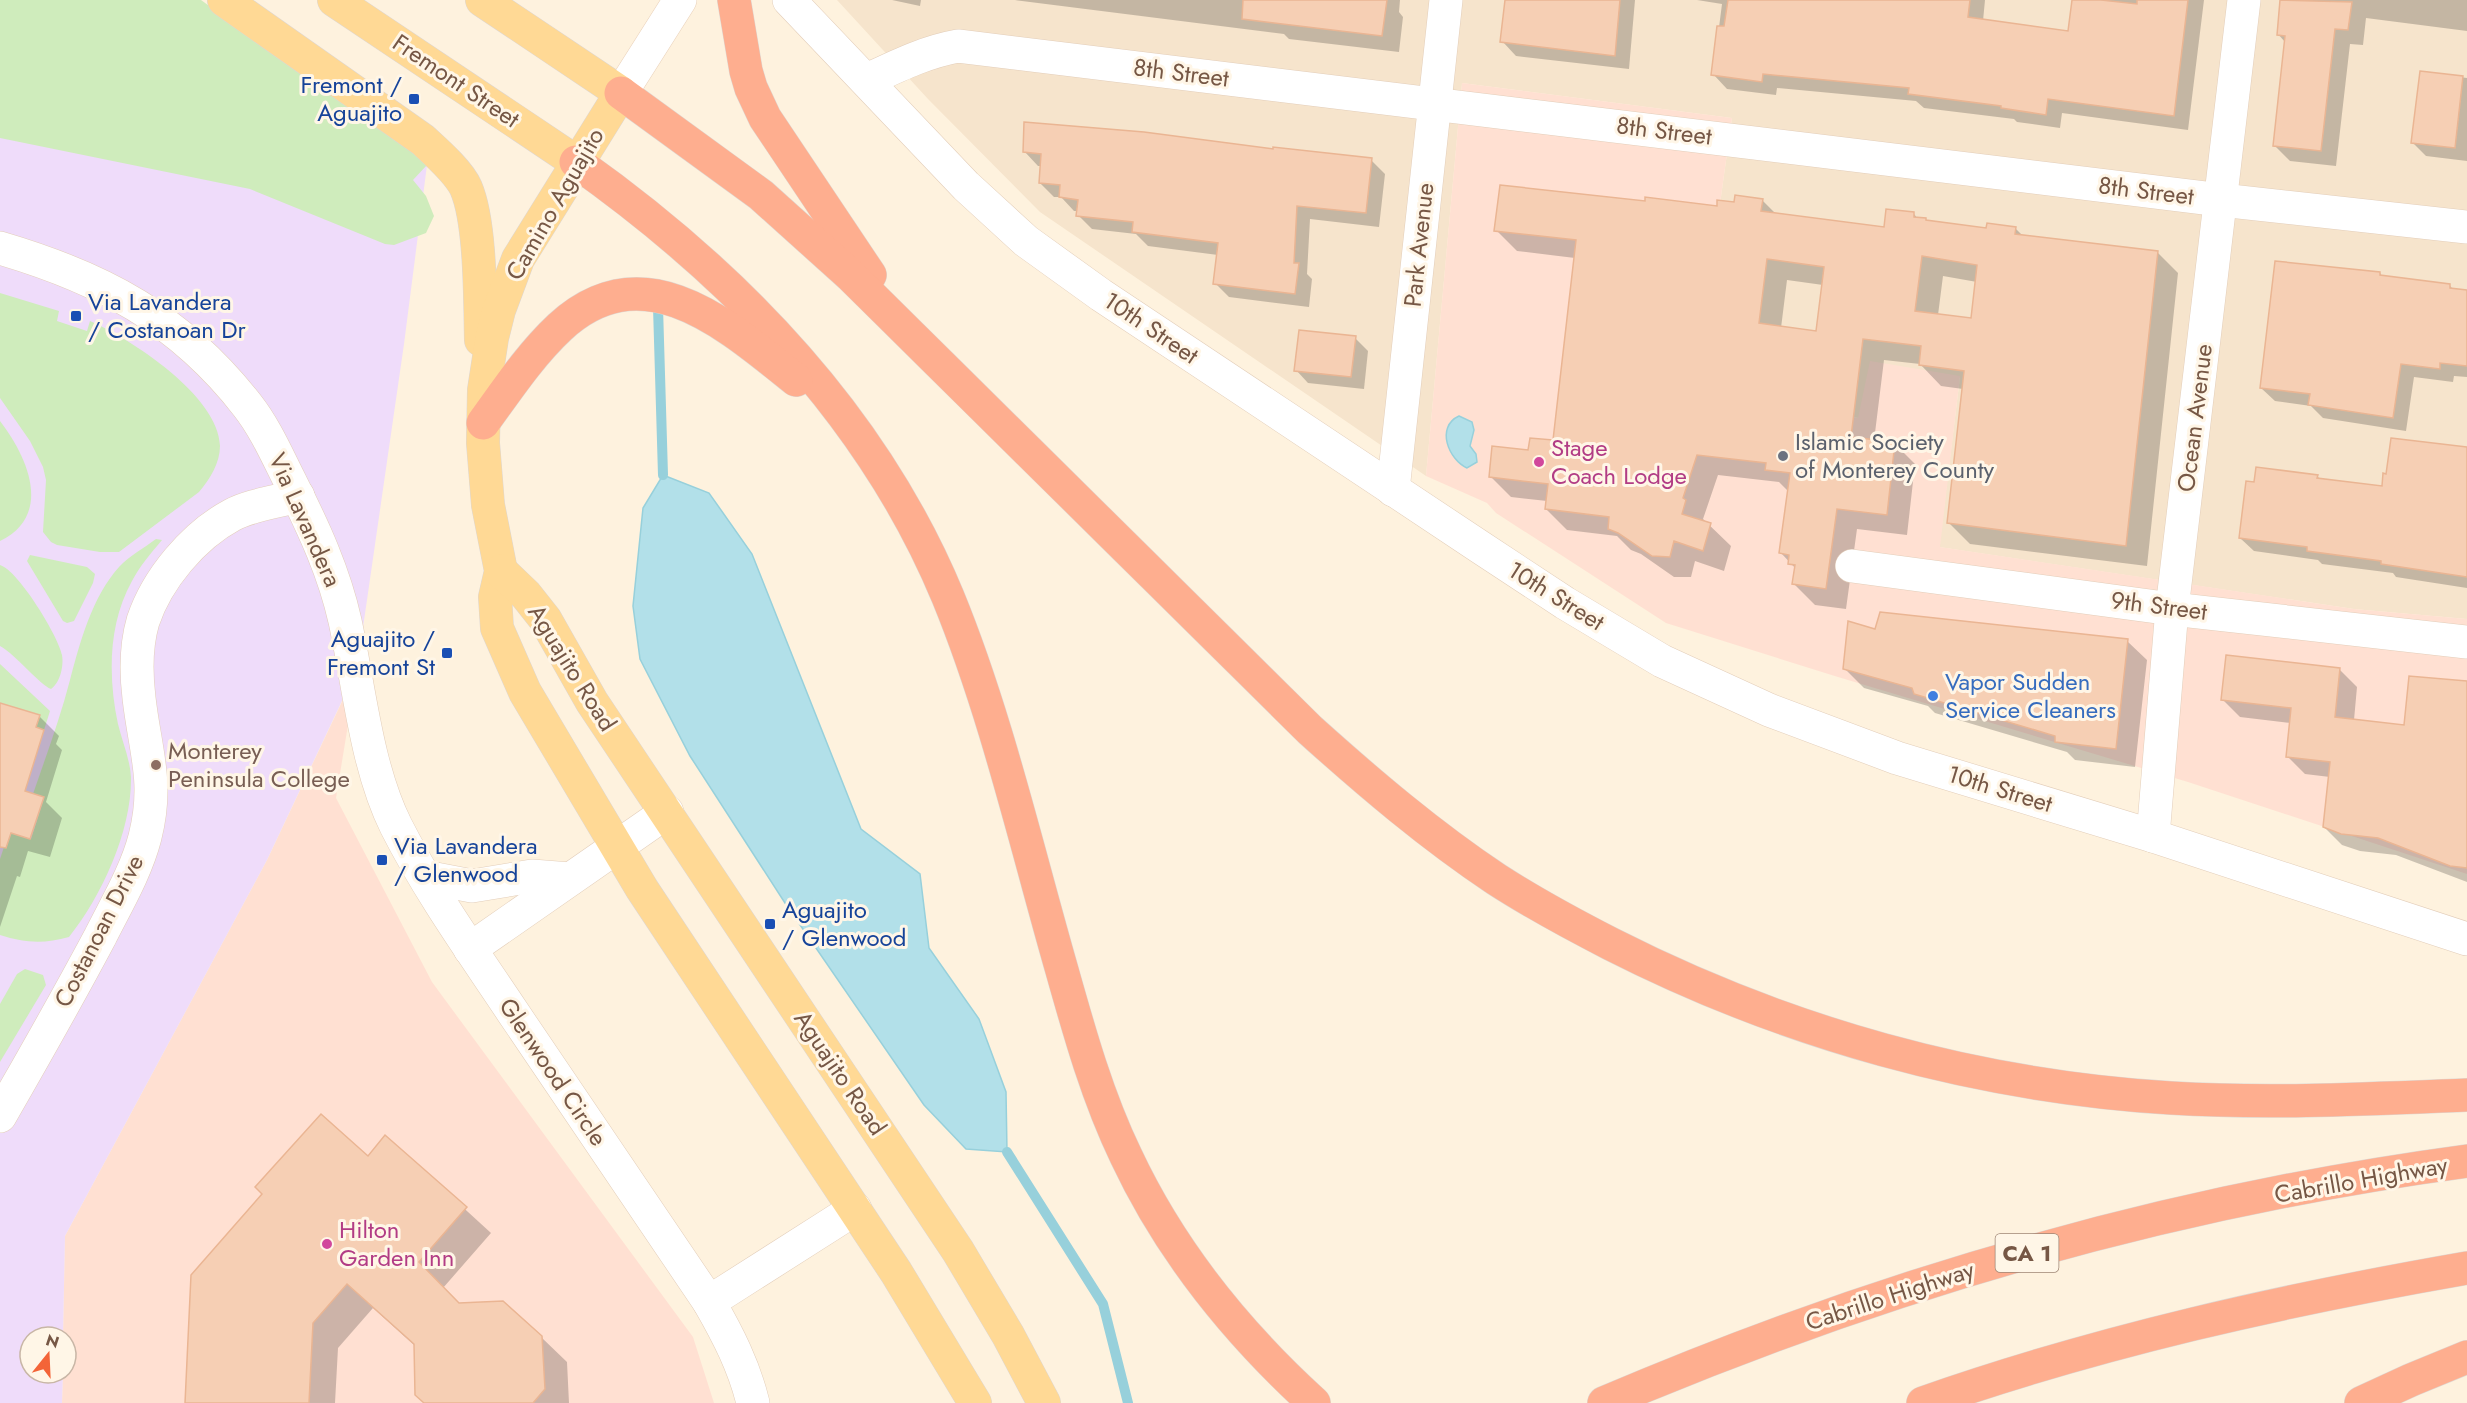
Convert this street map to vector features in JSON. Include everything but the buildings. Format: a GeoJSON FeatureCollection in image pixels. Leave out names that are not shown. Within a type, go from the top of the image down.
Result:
{"type":"FeatureCollection","features":[{"type":"Feature","properties":{"kind":"highway"},"geometry":{"type":"LineString","coordinates":[[734,0],[746,71],[765,118],[908,332]]}},
{"type":"Feature","properties":{"kind":"highway"},"geometry":{"type":"LineString","coordinates":[[621,93],[769,201],[850,275],[1310,730],[1370,783],[1431,833],[1498,880],[1565,920],[1709,990],[1782,1019],[1858,1044],[1935,1064],[2012,1079],[2147,1096],[2248,1102],[2467,1095]]}},
{"type":"Feature","properties":{"kind":"highway"},"geometry":{"type":"LineString","coordinates":[[576,162],[632,202],[724,281],[805,365],[849,422],[892,487],[947,595],[957,623],[986,707],[1083,1043],[1106,1110],[1126,1157],[1165,1227],[1210,1293],[1261,1353],[1314,1403]]}},
{"type":"Feature","properties":{"kind":"highway"},"geometry":{"type":"LineString","coordinates":[[483,423],[533,357],[561,327],[594,304],[632,293],[678,300],[719,320],[849,422]]}},
{"type":"Feature","properties":{"kind":"highway","name":"Cabrillo Highway"},"geometry":{"type":"LineString","coordinates":[[1604,1403],[1748,1344],[1974,1267],[2122,1227],[2202,1209],[2359,1178],[2467,1161]]}},
{"type":"Feature","properties":{"kind":"highway"},"geometry":{"type":"LineString","coordinates":[[1923,1403],[2043,1364],[2161,1332],[2316,1295],[2467,1268]]}},
{"type":"Feature","properties":{"kind":"highway"},"geometry":{"type":"LineString","coordinates":[[2361,1403],[2467,1357]]}},
{"type":"Feature","properties":{"kind":"main road"},"geometry":{"type":"LineString","coordinates":[[224,0],[423,140],[466,187],[473,219],[477,255],[483,423]]}},
{"type":"Feature","properties":{"kind":"main road","name":"Fremont Street"},"geometry":{"type":"LineString","coordinates":[[334,0],[576,162]]}},
{"type":"Feature","properties":{"kind":"main road"},"geometry":{"type":"LineString","coordinates":[[482,0],[621,93]]}},
{"type":"Feature","properties":{"kind":"main road","name":"Camino Aguajito"},"geometry":{"type":"LineString","coordinates":[[501,571],[487,496],[483,423],[488,362],[499,310],[507,285],[531,236],[621,93]]}},
{"type":"Feature","properties":{"kind":"main road","name":"Aguajito Road"},"geometry":{"type":"LineString","coordinates":[[501,571],[526,595],[545,619],[592,702],[958,1251],[1008,1335],[1044,1403]]}},
{"type":"Feature","properties":{"kind":"main road","name":"Aguajito Road"},"geometry":{"type":"LineString","coordinates":[[501,571],[495,597],[497,628],[525,692],[642,889],[907,1289],[975,1403]]}},
{"type":"Feature","properties":{"kind":"street","name":"Camino Aguajito"},"geometry":{"type":"LineString","coordinates":[[621,93],[680,0]]}},
{"type":"Feature","properties":{"kind":"street","name":"10th Street"},"geometry":{"type":"LineString","coordinates":[[789,0],[966,186],[1026,241],[1111,302],[1393,490],[1565,603],[1662,661],[1769,710],[1897,758],[2153,836],[2467,939]]}},
{"type":"Feature","properties":{"kind":"street","name":"Park Avenue"},"geometry":{"type":"LineString","coordinates":[[1393,490],[1446,0]]}},
{"type":"Feature","properties":{"kind":"street","name":"Ocean Avenue"},"geometry":{"type":"LineString","coordinates":[[2153,836],[2172,609],[2244,0]]}},
{"type":"Feature","properties":{"kind":"street","name":"8th Street"},"geometry":{"type":"LineString","coordinates":[[867,80],[936,50],[958,46],[2221,200],[2467,227]]}},
{"type":"Feature","properties":{"kind":"street","name":"Via Lavandera"},"geometry":{"type":"LineString","coordinates":[[0,248],[63,268],[137,304],[176,331],[211,364],[248,406],[268,437],[332,571],[380,781],[393,821],[470,948]]}},
{"type":"Feature","properties":{"kind":"street","name":"Costanoan Drive"},"geometry":{"type":"LineString","coordinates":[[0,1116],[110,916],[144,839],[151,809],[153,783],[138,697],[137,653],[143,622],[154,597],[180,559],[208,531],[239,512],[298,496]]}},
{"type":"Feature","properties":{"kind":"street","name":"9th Street"},"geometry":{"type":"LineString","coordinates":[[1852,566],[2172,609],[2467,642]]}},
{"type":"Feature","properties":{"kind":"street"},"geometry":{"type":"LineString","coordinates":[[470,948],[667,812]]}},
{"type":"Feature","properties":{"kind":"street"},"geometry":{"type":"LineString","coordinates":[[425,877],[472,886],[532,876],[570,879]]}},
{"type":"Feature","properties":{"kind":"street","name":"Glenwood Circle"},"geometry":{"type":"LineString","coordinates":[[470,948],[709,1302],[735,1348],[753,1403]]}},
{"type":"Feature","properties":{"kind":"street"},"geometry":{"type":"LineString","coordinates":[[709,1302],[855,1209]]}},
{"type":"Feature","properties":{"kind":"shaded area","name":"Monterey Peninsula College"},"geometry":{"type":"Polygon","coordinates":[[[0,0],[427,165],[404,344],[357,669],[267,860],[65,1236],[63,1325],[18,1325],[18,1385],[63,1385],[62,1403],[0,1403],[0,0]]]}},
{"type":"Feature","properties":{"kind":"shaded area"},"geometry":{"type":"Polygon","coordinates":[[[837,0],[2467,0],[2467,619],[2354,609],[1939,547],[1960,377],[1859,418],[1694,389],[1732,118],[1462,83],[1426,476],[1040,212],[928,99],[837,0]]]}},
{"type":"Feature","properties":{"kind":"shaded area"},"geometry":{"type":"Polygon","coordinates":[[[1462,83],[1732,118],[1694,389],[1858,418],[1870,361],[1960,376],[1940,547],[2354,609],[2467,619],[2467,874],[2188,782],[1666,623],[1496,513],[1487,503],[1426,476],[1462,83]]]}},
{"type":"Feature","properties":{"kind":"shaded area"},"geometry":{"type":"Polygon","coordinates":[[[357,670],[336,798],[432,982],[693,1337],[714,1403],[62,1403],[63,1385],[78,1385],[78,1325],[63,1325],[65,1236],[267,860],[357,670]]]}},
{"type":"Feature","properties":{"kind":"green space"},"geometry":{"type":"Polygon","coordinates":[[[0,0],[201,0],[337,99],[402,143],[427,165],[413,180],[426,196],[434,216],[426,233],[394,245],[385,244],[250,189],[0,138],[0,0]]]}},
{"type":"Feature","properties":{"kind":"green space"},"geometry":{"type":"Polygon","coordinates":[[[0,293],[59,311],[57,321],[87,331],[90,321],[127,341],[149,355],[189,389],[205,408],[216,427],[220,446],[218,459],[203,487],[119,552],[100,552],[57,545],[51,542],[43,532],[46,480],[43,467],[30,441],[0,398],[0,293]]]}},
{"type":"Feature","properties":{"kind":"green space"},"geometry":{"type":"Polygon","coordinates":[[[0,421],[10,435],[26,467],[31,501],[27,516],[17,530],[0,541],[0,421]]]}},
{"type":"Feature","properties":{"kind":"green space"},"geometry":{"type":"Polygon","coordinates":[[[156,539],[162,540],[132,581],[118,615],[114,633],[112,669],[115,706],[131,777],[126,819],[113,862],[93,902],[69,937],[34,942],[0,935],[0,859],[9,832],[31,839],[44,798],[33,794],[88,620],[101,592],[119,567],[156,539]]]}},
{"type":"Feature","properties":{"kind":"green space"},"geometry":{"type":"Polygon","coordinates":[[[30,555],[87,567],[95,574],[93,583],[74,621],[67,623],[63,621],[27,561],[30,555]]]}},
{"type":"Feature","properties":{"kind":"green space"},"geometry":{"type":"Polygon","coordinates":[[[0,565],[8,570],[27,591],[46,620],[59,646],[62,655],[62,669],[57,683],[51,689],[0,646],[0,565]]]}},
{"type":"Feature","properties":{"kind":"green space"},"geometry":{"type":"Polygon","coordinates":[[[0,664],[50,711],[44,730],[36,727],[40,715],[0,703],[0,664]]]}},
{"type":"Feature","properties":{"kind":"green space"},"geometry":{"type":"Polygon","coordinates":[[[25,969],[43,975],[46,985],[0,1062],[0,1004],[17,974],[25,969]]]}},
{"type":"Feature","properties":{"kind":"water"},"geometry":{"type":"Polygon","coordinates":[[[1459,416],[1472,422],[1474,430],[1470,446],[1476,454],[1477,462],[1467,468],[1455,458],[1447,443],[1448,428],[1459,416]]]}},
{"type":"Feature","properties":{"kind":"water"},"geometry":{"type":"Polygon","coordinates":[[[663,475],[709,493],[752,554],[861,829],[920,874],[929,948],[979,1019],[1006,1092],[1007,1152],[966,1149],[924,1105],[785,903],[690,756],[640,659],[633,606],[643,508],[663,475]]]}},
{"type":"Feature","properties":{"kind":"waterway"},"geometry":{"type":"LineString","coordinates":[[658,307],[663,475]]}},
{"type":"Feature","properties":{"kind":"waterway"},"geometry":{"type":"LineString","coordinates":[[1007,1152],[1103,1304],[1128,1403]]}},
{"type":"Feature","properties":{"kind":"place","name":"Fremont / Aguajito"},"geometry":{"type":"Point","coordinates":[414,99]}},
{"type":"Feature","properties":{"kind":"place","name":"Via Lavandera / Costanoan Dr"},"geometry":{"type":"Point","coordinates":[76,316]}},
{"type":"Feature","properties":{"kind":"place","name":"Islamic Society of Monterey County"},"geometry":{"type":"Point","coordinates":[1783,456]}},
{"type":"Feature","properties":{"kind":"place","name":"Stage Coach Lodge"},"geometry":{"type":"Point","coordinates":[1539,462]}},
{"type":"Feature","properties":{"kind":"place","name":"Aguajito / Fremont St"},"geometry":{"type":"Point","coordinates":[447,653]}},
{"type":"Feature","properties":{"kind":"place","name":"Vapor Sudden Service Cleaners"},"geometry":{"type":"Point","coordinates":[1933,696]}},
{"type":"Feature","properties":{"kind":"place","name":"Monterey Peninsula College"},"geometry":{"type":"Point","coordinates":[156,765]}},
{"type":"Feature","properties":{"kind":"place","name":"Via Lavandera / Glenwood"},"geometry":{"type":"Point","coordinates":[382,860]}},
{"type":"Feature","properties":{"kind":"place","name":"Aguajito / Glenwood"},"geometry":{"type":"Point","coordinates":[770,924]}},
{"type":"Feature","properties":{"kind":"place","name":"Hilton Garden Inn"},"geometry":{"type":"Point","coordinates":[327,1244]}}]}
